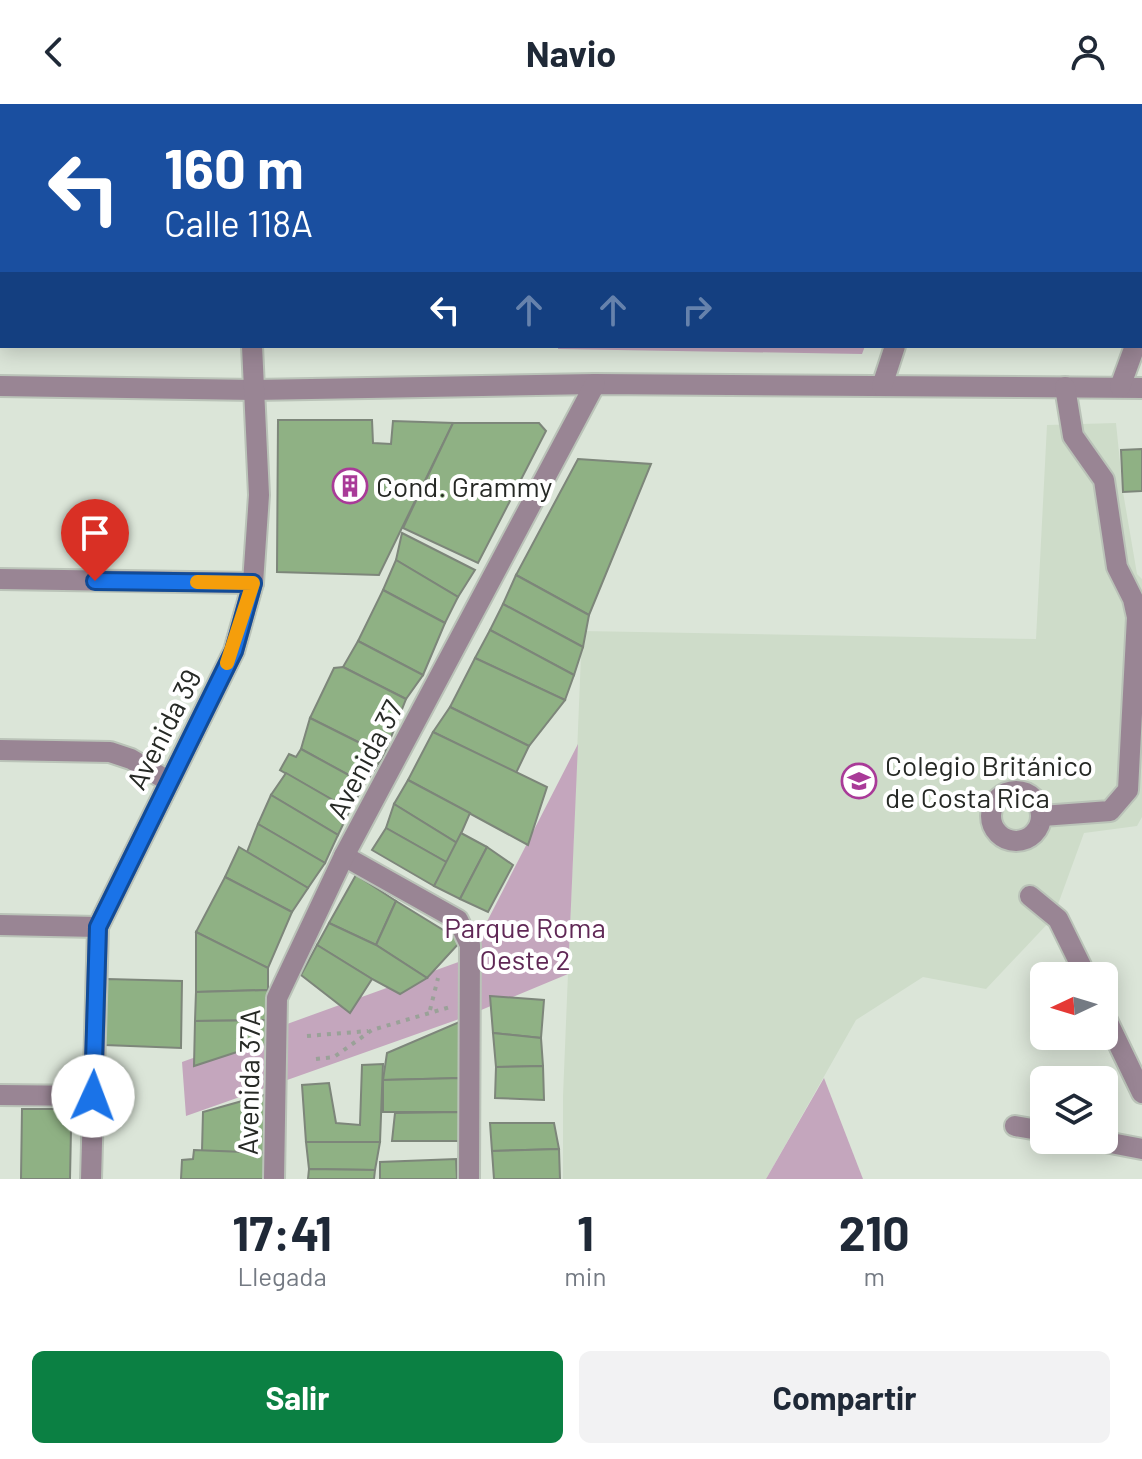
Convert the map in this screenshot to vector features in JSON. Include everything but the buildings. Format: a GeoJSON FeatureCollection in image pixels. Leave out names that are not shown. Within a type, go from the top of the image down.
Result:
{"type":"FeatureCollection","features":[{"type":"Feature","properties":{"kind":"street","name":"Avenida 39"},"geometry":{"type":"LineString","coordinates":[[91,1179],[98,927],[234,651],[253,583],[259,495],[252,348]]}},
{"type":"Feature","properties":{"kind":"street"},"geometry":{"type":"LineString","coordinates":[[882,386],[894,348]]}},
{"type":"Feature","properties":{"kind":"street"},"geometry":{"type":"LineString","coordinates":[[1120,387],[1134,348]]}},
{"type":"Feature","properties":{"kind":"street"},"geometry":{"type":"LineString","coordinates":[[0,386],[254,390],[595,384],[1142,388]]}},
{"type":"Feature","properties":{"kind":"street","name":"Avenida 37"},"geometry":{"type":"LineString","coordinates":[[469,1179],[470,945],[458,920],[344,856],[595,384]]}},
{"type":"Feature","properties":{"kind":"street"},"geometry":{"type":"LineString","coordinates":[[1042,816],[1110,811],[1128,790],[1130,711],[1138,646],[1133,599],[1117,567],[1104,480],[1073,436],[1065,387]]}},
{"type":"Feature","properties":{"kind":"street"},"geometry":{"type":"LineString","coordinates":[[0,579],[253,583]]}},
{"type":"Feature","properties":{"kind":"street"},"geometry":{"type":"LineString","coordinates":[[0,750],[110,752],[131,759],[168,781]]}},
{"type":"Feature","properties":{"kind":"street","name":"Avenida 37A"},"geometry":{"type":"LineString","coordinates":[[274,1179],[277,998],[344,856]]}},
{"type":"Feature","properties":{"kind":"street"},"geometry":{"type":"LineString","coordinates":[[1030,896],[1058,919],[1079,962]]}},
{"type":"Feature","properties":{"kind":"street"},"geometry":{"type":"LineString","coordinates":[[0,925],[98,927]]}},
{"type":"Feature","properties":{"kind":"street"},"geometry":{"type":"LineString","coordinates":[[1118,1043],[1142,1093]]}},
{"type":"Feature","properties":{"kind":"street"},"geometry":{"type":"LineString","coordinates":[[0,1095],[93,1096]]}},
{"type":"Feature","properties":{"kind":"street"},"geometry":{"type":"LineString","coordinates":[[1015,1126],[1030,1129]]}},
{"type":"Feature","properties":{"kind":"street"},"geometry":{"type":"LineString","coordinates":[[1118,1144],[1142,1149]]}},
{"type":"Feature","properties":{"kind":"path"},"geometry":{"type":"LineString","coordinates":[[430,1010],[438,978]]}},
{"type":"Feature","properties":{"kind":"path"},"geometry":{"type":"LineString","coordinates":[[307,1036],[372,1030],[430,1010],[470,1004]]}},
{"type":"Feature","properties":{"kind":"path"},"geometry":{"type":"LineString","coordinates":[[316,1059],[334,1057],[372,1030]]}},
{"type":"Feature","properties":{"kind":"shaded area","name":"Colegio Británico de Costa Rica"},"geometry":{"type":"Polygon","coordinates":[[[1116,423],[1123,492],[1137,574],[1142,579],[1142,817],[1137,826],[1084,833],[1053,918],[986,989],[923,977],[856,1020],[766,1179],[563,1179],[563,1096],[582,631],[1036,639],[1047,425],[1116,423]]]}},
{"type":"Feature","properties":{"kind":"green space"},"geometry":{"type":"Polygon","coordinates":[[[558,348],[864,348],[862,354],[558,348]]]}},
{"type":"Feature","properties":{"kind":"green space","name":"Parque Roma Oeste 2"},"geometry":{"type":"Polygon","coordinates":[[[578,744],[568,974],[462,1018],[186,1116],[182,1062],[464,960],[476,943],[578,744]]]}},
{"type":"Feature","properties":{"kind":"green space"},"geometry":{"type":"Polygon","coordinates":[[[824,1078],[863,1179],[766,1179],[824,1078]]]}},
{"type":"Feature","properties":{"kind":"slow traffic"},"geometry":{"type":"LineString","coordinates":[[197,582],[253,583],[234,651],[227,663]]}},
{"type":"Feature","properties":{"kind":"place","name":"Cond. Grammy"},"geometry":{"type":"Point","coordinates":[350,486]}},
{"type":"Feature","properties":{"kind":"place","name":"Colegio Británico de Costa Rica"},"geometry":{"type":"Point","coordinates":[859,781]}},
{"type":"Feature","properties":{"kind":"route"},"geometry":{"type":"LineString","coordinates":[[93,1096],[98,927],[234,651],[253,583],[95,581]]}}]}
